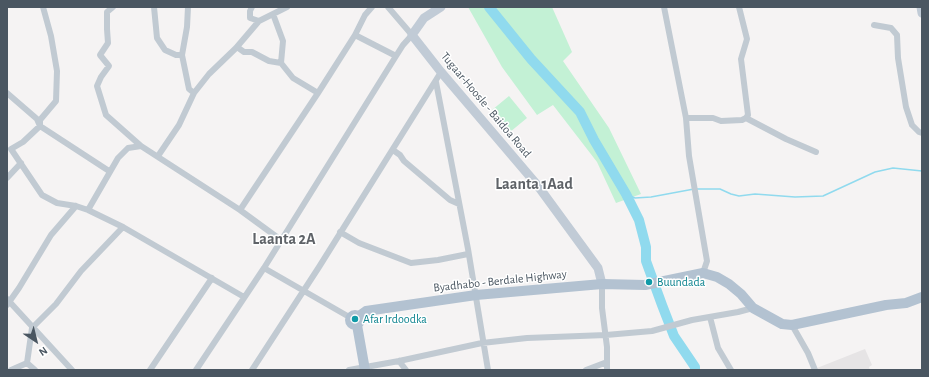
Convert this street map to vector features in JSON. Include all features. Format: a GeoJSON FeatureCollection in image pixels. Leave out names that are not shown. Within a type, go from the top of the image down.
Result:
{"type":"FeatureCollection","features":[{"type":"Feature","properties":{"kind":"main road"},"geometry":{"type":"LineString","coordinates":[[412,35],[424,18],[441,7]]}},
{"type":"Feature","properties":{"kind":"main road"},"geometry":{"type":"LineString","coordinates":[[921,7],[922,13]]}},
{"type":"Feature","properties":{"kind":"main road","name":"Tugaar-Hoosle - Baidoa Road"},"geometry":{"type":"LineString","coordinates":[[412,35],[441,72],[538,186],[598,268],[602,284]]}},
{"type":"Feature","properties":{"kind":"main road"},"geometry":{"type":"LineString","coordinates":[[703,274],[717,277],[729,284],[741,294],[752,308],[782,324],[792,325],[879,306],[906,303],[922,296]]}},
{"type":"Feature","properties":{"kind":"main road","name":"Byadhabo - Berdale Highway"},"geometry":{"type":"LineString","coordinates":[[355,320],[366,311],[476,295],[602,284],[645,285],[703,274]]}},
{"type":"Feature","properties":{"kind":"main road"},"geometry":{"type":"LineString","coordinates":[[355,320],[365,368]]}},
{"type":"Feature","properties":{"kind":"street"},"geometry":{"type":"LineString","coordinates":[[43,7],[51,36],[57,71],[56,101],[40,120],[40,126],[23,142],[9,148],[21,163],[42,195],[57,203],[76,206],[88,210],[123,227],[244,297]]}},
{"type":"Feature","properties":{"kind":"street"},"geometry":{"type":"LineString","coordinates":[[113,7],[107,12],[106,29],[108,43],[100,54],[109,66],[100,77],[97,86],[106,115],[141,146],[240,210],[281,240]]}},
{"type":"Feature","properties":{"kind":"street"},"geometry":{"type":"LineString","coordinates":[[154,7],[157,38],[164,50],[176,55],[182,55]]}},
{"type":"Feature","properties":{"kind":"street"},"geometry":{"type":"LineString","coordinates":[[188,7],[187,27],[182,55],[189,89],[194,94]]}},
{"type":"Feature","properties":{"kind":"street"},"geometry":{"type":"LineString","coordinates":[[252,7],[250,11],[250,18],[259,21]]}},
{"type":"Feature","properties":{"kind":"street"},"geometry":{"type":"LineString","coordinates":[[158,156],[178,125],[194,94],[209,74],[237,47],[259,21],[287,7]]}},
{"type":"Feature","properties":{"kind":"street"},"geometry":{"type":"LineString","coordinates":[[240,210],[318,93],[372,7]]}},
{"type":"Feature","properties":{"kind":"street"},"geometry":{"type":"LineString","coordinates":[[196,370],[264,268],[403,45],[412,35],[388,7]]}},
{"type":"Feature","properties":{"kind":"street"},"geometry":{"type":"LineString","coordinates":[[664,7],[686,118],[689,156],[706,260],[703,274]]}},
{"type":"Feature","properties":{"kind":"street"},"geometry":{"type":"LineString","coordinates":[[739,7],[747,39],[741,59],[748,115],[746,118]]}},
{"type":"Feature","properties":{"kind":"street"},"geometry":{"type":"LineString","coordinates":[[273,14],[283,41],[281,63]]}},
{"type":"Feature","properties":{"kind":"street"},"geometry":{"type":"LineString","coordinates":[[874,24],[891,28],[897,35],[898,58],[906,107],[912,125],[918,132],[922,133]]}},
{"type":"Feature","properties":{"kind":"street"},"geometry":{"type":"LineString","coordinates":[[355,35],[396,56]]}},
{"type":"Feature","properties":{"kind":"street"},"geometry":{"type":"LineString","coordinates":[[237,47],[244,52],[252,52],[269,61],[281,63],[293,78],[318,93]]}},
{"type":"Feature","properties":{"kind":"street"},"geometry":{"type":"LineString","coordinates":[[252,370],[393,150],[441,72]]}},
{"type":"Feature","properties":{"kind":"street"},"geometry":{"type":"LineString","coordinates":[[436,82],[476,295],[482,343],[488,370]]}},
{"type":"Feature","properties":{"kind":"street"},"geometry":{"type":"LineString","coordinates":[[7,94],[38,119],[40,126],[109,171]]}},
{"type":"Feature","properties":{"kind":"street"},"geometry":{"type":"LineString","coordinates":[[686,118],[714,118],[721,121],[746,118],[786,139],[816,152]]}},
{"type":"Feature","properties":{"kind":"street"},"geometry":{"type":"LineString","coordinates":[[88,210],[109,171],[118,158],[128,148],[141,146]]}},
{"type":"Feature","properties":{"kind":"street"},"geometry":{"type":"LineString","coordinates":[[393,150],[450,200],[459,204]]}},
{"type":"Feature","properties":{"kind":"street"},"geometry":{"type":"LineString","coordinates":[[8,174],[21,163]]}},
{"type":"Feature","properties":{"kind":"street"},"geometry":{"type":"LineString","coordinates":[[72,370],[8,302],[51,235],[76,206]]}},
{"type":"Feature","properties":{"kind":"street"},"geometry":{"type":"LineString","coordinates":[[27,363],[32,328],[56,304],[81,271],[123,227]]}},
{"type":"Feature","properties":{"kind":"street"},"geometry":{"type":"LineString","coordinates":[[340,232],[359,243],[410,263],[438,260],[468,254]]}},
{"type":"Feature","properties":{"kind":"street"},"geometry":{"type":"LineString","coordinates":[[264,268],[355,320]]}},
{"type":"Feature","properties":{"kind":"street"},"geometry":{"type":"LineString","coordinates":[[150,370],[212,278]]}},
{"type":"Feature","properties":{"kind":"street"},"geometry":{"type":"LineString","coordinates":[[602,284],[602,308],[606,335],[607,370]]}},
{"type":"Feature","properties":{"kind":"street"},"geometry":{"type":"LineString","coordinates":[[349,370],[365,368],[482,343],[527,338],[606,335],[652,331],[692,320],[752,308]]}},
{"type":"Feature","properties":{"kind":"street"},"geometry":{"type":"LineString","coordinates":[[710,317],[718,348],[731,370]]}},
{"type":"Feature","properties":{"kind":"street"},"geometry":{"type":"LineString","coordinates":[[792,325],[808,353],[815,370]]}},
{"type":"Feature","properties":{"kind":"street"},"geometry":{"type":"LineString","coordinates":[[399,361],[406,370]]}},
{"type":"Feature","properties":{"kind":"street"},"geometry":{"type":"LineString","coordinates":[[586,370],[607,362]]}},
{"type":"Feature","properties":{"kind":"street"},"geometry":{"type":"LineString","coordinates":[[11,370],[27,363]]}},
{"type":"Feature","properties":{"kind":"street"},"geometry":{"type":"LineString","coordinates":[[27,363],[35,370]]}},
{"type":"Feature","properties":{"kind":"shaded area"},"geometry":{"type":"Polygon","coordinates":[[[865,349],[872,365],[869,367],[870,370],[818,370],[817,368],[865,349]]]}},
{"type":"Feature","properties":{"kind":"green space"},"geometry":{"type":"Polygon","coordinates":[[[468,7],[552,7],[572,52],[563,61],[609,128],[641,194],[616,203],[597,162],[553,105],[537,115],[502,67],[468,7]]]}},
{"type":"Feature","properties":{"kind":"green space"},"geometry":{"type":"Polygon","coordinates":[[[509,96],[527,118],[510,132],[492,110],[509,96]]]}},
{"type":"Feature","properties":{"kind":"waterway"},"geometry":{"type":"LineString","coordinates":[[489,7],[531,59],[580,112],[639,220],[646,247],[646,261],[662,305],[674,336],[695,367],[695,370]]}},
{"type":"Feature","properties":{"kind":"waterway"},"geometry":{"type":"LineString","coordinates":[[697,189],[720,189],[739,196],[755,194],[795,197],[823,196],[875,172],[893,168],[922,171]]}},
{"type":"Feature","properties":{"kind":"waterway"},"geometry":{"type":"LineString","coordinates":[[626,194],[635,198],[651,197],[694,189]]}},
{"type":"Feature","properties":{"kind":"place","name":"Buundada"},"geometry":{"type":"Point","coordinates":[649,282]}},
{"type":"Feature","properties":{"kind":"place","name":"Afar Irdoodka"},"geometry":{"type":"Point","coordinates":[355,319]}},
{"type":"Feature","properties":{"kind":"district","name":"Laanta 1Aad"},"geometry":{"type":"Point","coordinates":[534,184]}},
{"type":"Feature","properties":{"kind":"district","name":"Laanta 2A"},"geometry":{"type":"Point","coordinates":[284,239]}}]}
